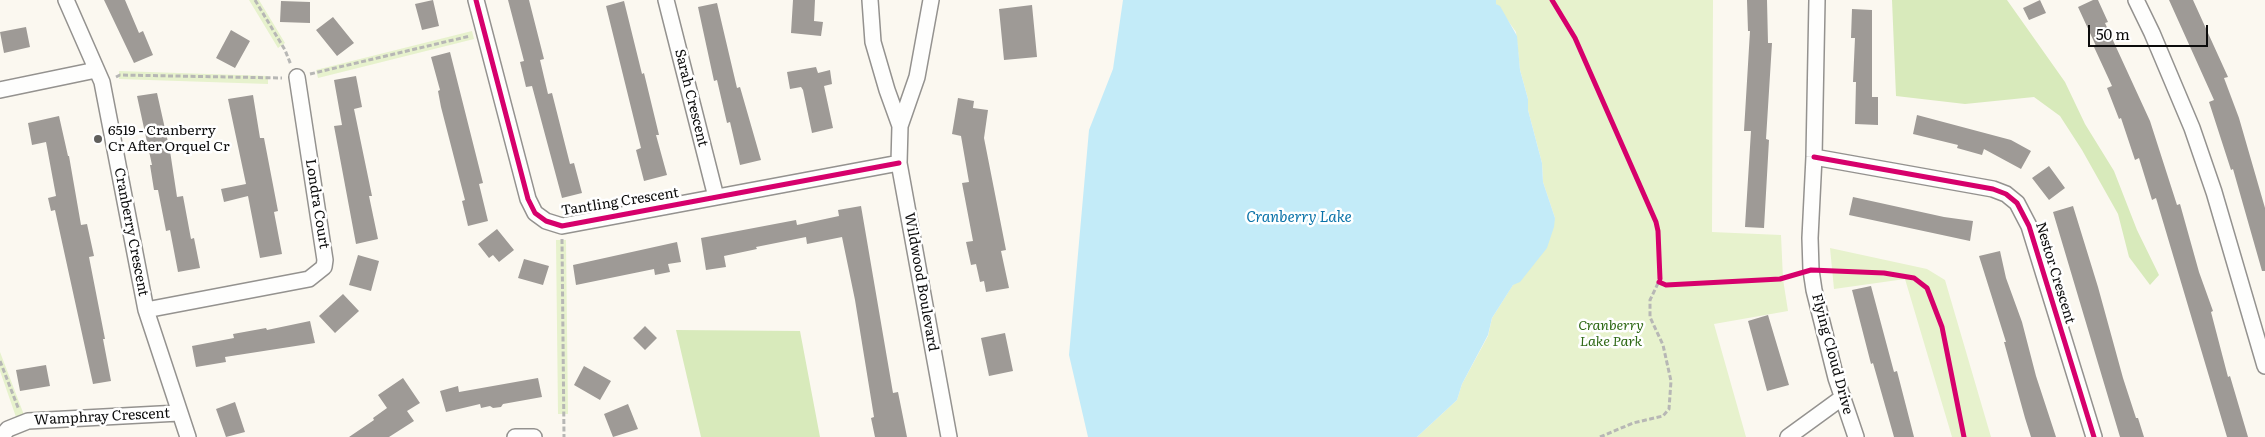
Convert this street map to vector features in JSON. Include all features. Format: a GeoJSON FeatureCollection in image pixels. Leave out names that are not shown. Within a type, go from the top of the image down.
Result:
{"type":"FeatureCollection","features":[{"type":"Feature","properties":{"kind":"street","name":"Cranberry Crescent"},"geometry":{"type":"LineString","coordinates":[[66,0],[99,76],[146,310],[188,437]]}},
{"type":"Feature","properties":{"kind":"street","name":"Tantling Crescent"},"geometry":{"type":"LineString","coordinates":[[476,0],[528,199],[535,213],[546,221],[562,226],[899,163]]}},
{"type":"Feature","properties":{"kind":"street","name":"Sarah Crescent"},"geometry":{"type":"LineString","coordinates":[[666,0],[716,197]]}},
{"type":"Feature","properties":{"kind":"street","name":"Wildwood Boulevard"},"geometry":{"type":"LineString","coordinates":[[870,0],[874,42],[887,90],[900,126]]}},
{"type":"Feature","properties":{"kind":"street","name":"Wildwood Boulevard"},"geometry":{"type":"LineString","coordinates":[[931,0],[917,77],[900,126],[899,163],[949,437]]}},
{"type":"Feature","properties":{"kind":"street","name":"Flying Cloud Drive"},"geometry":{"type":"LineString","coordinates":[[1817,0],[1810,248],[1814,290],[1834,370],[1856,437]]}},
{"type":"Feature","properties":{"kind":"street"},"geometry":{"type":"LineString","coordinates":[[2136,0],[2160,50],[2195,137],[2214,192],[2265,366]]}},
{"type":"Feature","properties":{"kind":"street"},"geometry":{"type":"LineString","coordinates":[[0,90],[99,76]]}},
{"type":"Feature","properties":{"kind":"street","name":"Londra Court"},"geometry":{"type":"LineString","coordinates":[[146,310],[309,279],[324,267],[325,260],[297,77]]}},
{"type":"Feature","properties":{"kind":"street","name":"Nestor Crescent"},"geometry":{"type":"LineString","coordinates":[[1814,158],[1993,189],[2006,194],[2017,203],[2029,226],[2094,437]]}},
{"type":"Feature","properties":{"kind":"street"},"geometry":{"type":"LineString","coordinates":[[1788,437],[1842,397]]}},
{"type":"Feature","properties":{"kind":"street","name":"Wamphray Crescent"},"geometry":{"type":"LineString","coordinates":[[1,437],[8,429],[23,422],[179,413]]}},
{"type":"Feature","properties":{"kind":"street"},"geometry":{"type":"LineString","coordinates":[[515,437],[534,437]]}},
{"type":"Feature","properties":{"kind":"path"},"geometry":{"type":"LineString","coordinates":[[255,0],[285,50],[297,77]]}},
{"type":"Feature","properties":{"kind":"path"},"geometry":{"type":"LineString","coordinates":[[99,76],[271,79],[297,77],[484,33]]}},
{"type":"Feature","properties":{"kind":"path"},"geometry":{"type":"LineString","coordinates":[[562,226],[564,437]]}},
{"type":"Feature","properties":{"kind":"path"},"geometry":{"type":"LineString","coordinates":[[1600,437],[1634,422],[1663,416],[1669,410],[1671,381],[1663,345],[1650,317],[1650,300],[1660,279]]}},
{"type":"Feature","properties":{"kind":"path"},"geometry":{"type":"LineString","coordinates":[[0,361],[23,422]]}},
{"type":"Feature","properties":{"kind":"green space"},"geometry":{"type":"Polygon","coordinates":[[[249,0],[259,0],[285,43],[278,48],[249,0]]]}},
{"type":"Feature","properties":{"kind":"green space","name":"Cranberry Lake Park"},"geometry":{"type":"Polygon","coordinates":[[[1496,0],[1713,0],[1712,232],[1781,235],[1783,279],[1788,311],[1714,324],[1746,437],[1417,437],[1457,400],[1462,384],[1488,336],[1492,318],[1555,218],[1543,182],[1542,163],[1520,70],[1516,32],[1496,4],[1496,0]]]}},
{"type":"Feature","properties":{"kind":"green space"},"geometry":{"type":"Polygon","coordinates":[[[1892,0],[2007,0],[2065,82],[2085,124],[2114,171],[2137,230],[2159,275],[2150,285],[2129,257],[2118,214],[2082,150],[2060,116],[2034,97],[1965,104],[1896,96],[1892,0]]]}},
{"type":"Feature","properties":{"kind":"green space"},"geometry":{"type":"Polygon","coordinates":[[[472,31],[474,39],[318,78],[316,70],[472,31]]]}},
{"type":"Feature","properties":{"kind":"green space"},"geometry":{"type":"Polygon","coordinates":[[[119,71],[268,76],[268,84],[119,79],[119,71]]]}},
{"type":"Feature","properties":{"kind":"green space"},"geometry":{"type":"Polygon","coordinates":[[[556,240],[566,240],[568,414],[558,414],[556,240]]]}},
{"type":"Feature","properties":{"kind":"green space"},"geometry":{"type":"Polygon","coordinates":[[[1830,248],[1927,269],[1945,280],[1991,437],[1952,437],[1905,279],[1834,289],[1830,248]]]}},
{"type":"Feature","properties":{"kind":"green space"},"geometry":{"type":"Polygon","coordinates":[[[676,330],[800,331],[820,437],[701,437],[676,330]]]}},
{"type":"Feature","properties":{"kind":"green space"},"geometry":{"type":"Polygon","coordinates":[[[0,352],[24,415],[16,417],[0,371],[0,352]]]}},
{"type":"Feature","properties":{"kind":"water","name":"Cranberry Lake"},"geometry":{"type":"Polygon","coordinates":[[[1123,0],[1496,0],[1496,4],[1500,6],[1517,36],[1520,70],[1542,163],[1543,182],[1555,218],[1554,227],[1547,248],[1520,282],[1513,285],[1492,318],[1488,335],[1462,384],[1457,400],[1417,437],[1088,437],[1069,355],[1089,130],[1113,69],[1123,0]]]}},
{"type":"Feature","properties":{"kind":"building"},"geometry":{"type":"Polygon","coordinates":[[[104,0],[125,0],[139,33],[143,31],[153,55],[134,63],[104,0]]]}},
{"type":"Feature","properties":{"kind":"building"},"geometry":{"type":"Polygon","coordinates":[[[433,0],[439,26],[422,30],[415,4],[433,0]]]}},
{"type":"Feature","properties":{"kind":"building"},"geometry":{"type":"Polygon","coordinates":[[[508,0],[529,0],[544,59],[540,60],[548,94],[552,93],[570,164],[574,163],[582,193],[562,198],[532,86],[526,87],[520,62],[524,61],[508,0]]]}},
{"type":"Feature","properties":{"kind":"building"},"geometry":{"type":"Polygon","coordinates":[[[793,0],[815,0],[814,21],[823,22],[821,36],[791,33],[793,0]]]}},
{"type":"Feature","properties":{"kind":"building"},"geometry":{"type":"Polygon","coordinates":[[[1747,0],[1767,0],[1768,43],[1772,43],[1766,139],[1769,140],[1764,228],[1745,227],[1751,131],[1744,131],[1750,31],[1748,31],[1747,0]]]}},
{"type":"Feature","properties":{"kind":"building"},"geometry":{"type":"Polygon","coordinates":[[[2040,0],[2046,13],[2029,20],[2023,8],[2040,0]]]}},
{"type":"Feature","properties":{"kind":"building"},"geometry":{"type":"Polygon","coordinates":[[[2093,0],[2098,0],[2108,22],[2105,23],[2150,121],[2177,205],[2180,204],[2199,272],[2213,311],[2211,312],[2228,377],[2230,376],[2248,437],[2227,437],[2156,198],[2152,200],[2139,158],[2135,160],[2121,118],[2119,119],[2107,88],[2112,86],[2078,7],[2093,0]]]}},
{"type":"Feature","properties":{"kind":"building"},"geometry":{"type":"Polygon","coordinates":[[[2169,0],[2193,0],[2228,77],[2224,78],[2239,118],[2265,208],[2265,271],[2262,271],[2233,169],[2231,170],[2209,102],[2214,100],[2169,0]]]}},
{"type":"Feature","properties":{"kind":"building"},"geometry":{"type":"Polygon","coordinates":[[[281,1],[310,2],[310,23],[280,22],[281,1]]]}},
{"type":"Feature","properties":{"kind":"building"},"geometry":{"type":"Polygon","coordinates":[[[624,1],[642,74],[644,73],[659,135],[656,135],[667,175],[644,181],[636,150],[641,148],[606,6],[624,1]]]}},
{"type":"Feature","properties":{"kind":"building"},"geometry":{"type":"Polygon","coordinates":[[[717,3],[737,88],[740,87],[761,160],[740,165],[730,122],[727,123],[717,80],[714,81],[698,7],[717,3]]]}},
{"type":"Feature","properties":{"kind":"building"},"geometry":{"type":"Polygon","coordinates":[[[1032,5],[1037,57],[1004,60],[999,9],[1032,5]]]}},
{"type":"Feature","properties":{"kind":"building"},"geometry":{"type":"Polygon","coordinates":[[[1852,9],[1872,10],[1872,97],[1878,97],[1878,125],[1855,124],[1856,82],[1853,82],[1855,38],[1851,38],[1852,9]]]}},
{"type":"Feature","properties":{"kind":"building"},"geometry":{"type":"Polygon","coordinates":[[[333,17],[354,43],[337,56],[316,30],[333,17]]]}},
{"type":"Feature","properties":{"kind":"building"},"geometry":{"type":"Polygon","coordinates":[[[26,27],[30,47],[4,53],[0,32],[26,27]]]}},
{"type":"Feature","properties":{"kind":"building"},"geometry":{"type":"Polygon","coordinates":[[[231,30],[250,41],[235,68],[216,58],[231,30]]]}},
{"type":"Feature","properties":{"kind":"building"},"geometry":{"type":"Polygon","coordinates":[[[450,52],[483,183],[479,184],[488,221],[468,226],[462,201],[465,200],[441,107],[438,91],[440,90],[431,57],[450,52]]]}},
{"type":"Feature","properties":{"kind":"building"},"geometry":{"type":"Polygon","coordinates":[[[816,67],[818,73],[830,70],[832,84],[824,86],[833,128],[812,133],[803,90],[801,87],[790,89],[787,72],[816,67]]]}},
{"type":"Feature","properties":{"kind":"building"},"geometry":{"type":"Polygon","coordinates":[[[356,76],[362,107],[354,109],[372,196],[369,196],[378,239],[356,244],[334,126],[342,125],[334,80],[356,76]]]}},
{"type":"Feature","properties":{"kind":"building"},"geometry":{"type":"Polygon","coordinates":[[[157,93],[170,151],[177,197],[183,196],[191,239],[194,238],[200,268],[178,272],[170,230],[166,231],[158,190],[154,190],[150,165],[152,165],[137,96],[157,93]]]}},
{"type":"Feature","properties":{"kind":"building"},"geometry":{"type":"Polygon","coordinates":[[[253,95],[260,138],[264,138],[278,211],[274,212],[282,254],[260,258],[248,196],[224,202],[221,189],[246,184],[228,99],[253,95]]]}},
{"type":"Feature","properties":{"kind":"building"},"geometry":{"type":"Polygon","coordinates":[[[958,98],[974,101],[973,108],[988,110],[984,138],[1006,250],[1001,251],[1009,288],[986,292],[984,281],[980,282],[976,264],[971,265],[966,242],[973,241],[962,183],[969,182],[961,136],[952,134],[958,98]]]}},
{"type":"Feature","properties":{"kind":"building"},"geometry":{"type":"Polygon","coordinates":[[[1917,115],[2011,140],[2031,151],[2021,169],[1984,149],[1982,155],[1957,148],[1958,145],[1913,134],[1917,115]]]}},
{"type":"Feature","properties":{"kind":"building"},"geometry":{"type":"Polygon","coordinates":[[[59,116],[69,156],[81,225],[87,224],[94,256],[89,257],[111,381],[93,384],[55,210],[51,211],[48,198],[56,196],[46,142],[32,145],[28,123],[59,116]]]}},
{"type":"Feature","properties":{"kind":"building"},"geometry":{"type":"Polygon","coordinates":[[[2049,166],[2065,188],[2049,200],[2032,178],[2049,166]]]}},
{"type":"Feature","properties":{"kind":"building"},"geometry":{"type":"Polygon","coordinates":[[[1853,197],[1944,217],[1973,221],[1970,241],[1849,215],[1853,197]]]}},
{"type":"Feature","properties":{"kind":"building"},"geometry":{"type":"Polygon","coordinates":[[[861,206],[893,393],[898,392],[907,437],[875,437],[871,418],[874,417],[855,300],[842,237],[807,244],[806,237],[756,247],[757,249],[724,256],[726,267],[706,270],[701,238],[796,220],[797,225],[839,216],[838,210],[861,206]]]}},
{"type":"Feature","properties":{"kind":"building"},"geometry":{"type":"Polygon","coordinates":[[[2073,206],[2123,378],[2144,437],[2120,437],[2053,212],[2073,206]]]}},
{"type":"Feature","properties":{"kind":"building"},"geometry":{"type":"Polygon","coordinates":[[[497,229],[514,250],[499,262],[493,255],[489,258],[478,244],[497,229]]]}},
{"type":"Feature","properties":{"kind":"building"},"geometry":{"type":"Polygon","coordinates":[[[677,242],[681,262],[668,264],[670,272],[655,275],[654,269],[576,285],[573,265],[677,242]]]}},
{"type":"Feature","properties":{"kind":"building"},"geometry":{"type":"Polygon","coordinates":[[[2000,251],[2006,278],[2022,322],[2036,376],[2056,437],[2031,437],[2025,418],[2004,342],[2006,342],[1979,256],[2000,251]]]}},
{"type":"Feature","properties":{"kind":"building"},"geometry":{"type":"Polygon","coordinates":[[[358,255],[379,261],[371,291],[349,285],[358,255]]]}},
{"type":"Feature","properties":{"kind":"building"},"geometry":{"type":"Polygon","coordinates":[[[524,259],[549,266],[543,285],[518,278],[524,259]]]}},
{"type":"Feature","properties":{"kind":"building"},"geometry":{"type":"Polygon","coordinates":[[[1871,286],[1894,372],[1897,371],[1914,437],[1894,437],[1873,363],[1871,364],[1852,290],[1871,286]]]}},
{"type":"Feature","properties":{"kind":"building"},"geometry":{"type":"Polygon","coordinates":[[[343,294],[359,311],[335,333],[319,316],[343,294]]]}},
{"type":"Feature","properties":{"kind":"building"},"geometry":{"type":"Polygon","coordinates":[[[1768,315],[1789,385],[1767,391],[1748,321],[1768,315]]]}},
{"type":"Feature","properties":{"kind":"building"},"geometry":{"type":"Polygon","coordinates":[[[310,321],[315,343],[225,357],[226,362],[196,367],[192,346],[234,338],[233,334],[266,328],[267,330],[310,321]]]}},
{"type":"Feature","properties":{"kind":"building"},"geometry":{"type":"Polygon","coordinates":[[[645,326],[657,338],[645,350],[633,338],[645,326]]]}},
{"type":"Feature","properties":{"kind":"building"},"geometry":{"type":"Polygon","coordinates":[[[1005,333],[1013,371],[989,376],[981,338],[1005,333]]]}},
{"type":"Feature","properties":{"kind":"building"},"geometry":{"type":"Polygon","coordinates":[[[46,365],[50,386],[20,391],[16,370],[46,365]]]}},
{"type":"Feature","properties":{"kind":"building"},"geometry":{"type":"Polygon","coordinates":[[[584,366],[611,381],[600,400],[574,385],[584,366]]]}},
{"type":"Feature","properties":{"kind":"building"},"geometry":{"type":"Polygon","coordinates":[[[403,378],[420,403],[407,411],[414,421],[389,437],[349,437],[374,420],[373,418],[387,408],[378,395],[403,378]]]}},
{"type":"Feature","properties":{"kind":"building"},"geometry":{"type":"Polygon","coordinates":[[[538,378],[542,397],[503,404],[501,407],[493,408],[490,406],[481,408],[480,404],[446,412],[440,391],[458,386],[459,392],[538,378]]]}},
{"type":"Feature","properties":{"kind":"building"},"geometry":{"type":"Polygon","coordinates":[[[235,402],[245,432],[226,437],[216,409],[235,402]]]}},
{"type":"Feature","properties":{"kind":"building"},"geometry":{"type":"Polygon","coordinates":[[[628,404],[638,429],[613,437],[604,414],[628,404]]]}},
{"type":"Feature","properties":{"kind":"cycle path"},"geometry":{"type":"LineString","coordinates":[[476,0],[528,199],[535,213],[546,221],[562,226],[899,163]]}},
{"type":"Feature","properties":{"kind":"cycle path"},"geometry":{"type":"LineString","coordinates":[[1552,0],[1575,38],[1656,222],[1660,279]]}},
{"type":"Feature","properties":{"kind":"cycle path"},"geometry":{"type":"LineString","coordinates":[[1814,157],[1993,189],[2006,194],[2017,203],[2029,226],[2094,437]]}},
{"type":"Feature","properties":{"kind":"cycle path"},"geometry":{"type":"LineString","coordinates":[[1659,282],[1666,285],[1780,279],[1811,270],[1884,273],[1914,278],[1927,288],[1942,327],[1964,437]]}},
{"type":"Feature","properties":{"kind":"place","name":"6519 - Cranberry Cr After Orquel Cr"},"geometry":{"type":"Point","coordinates":[98,139]}}]}
